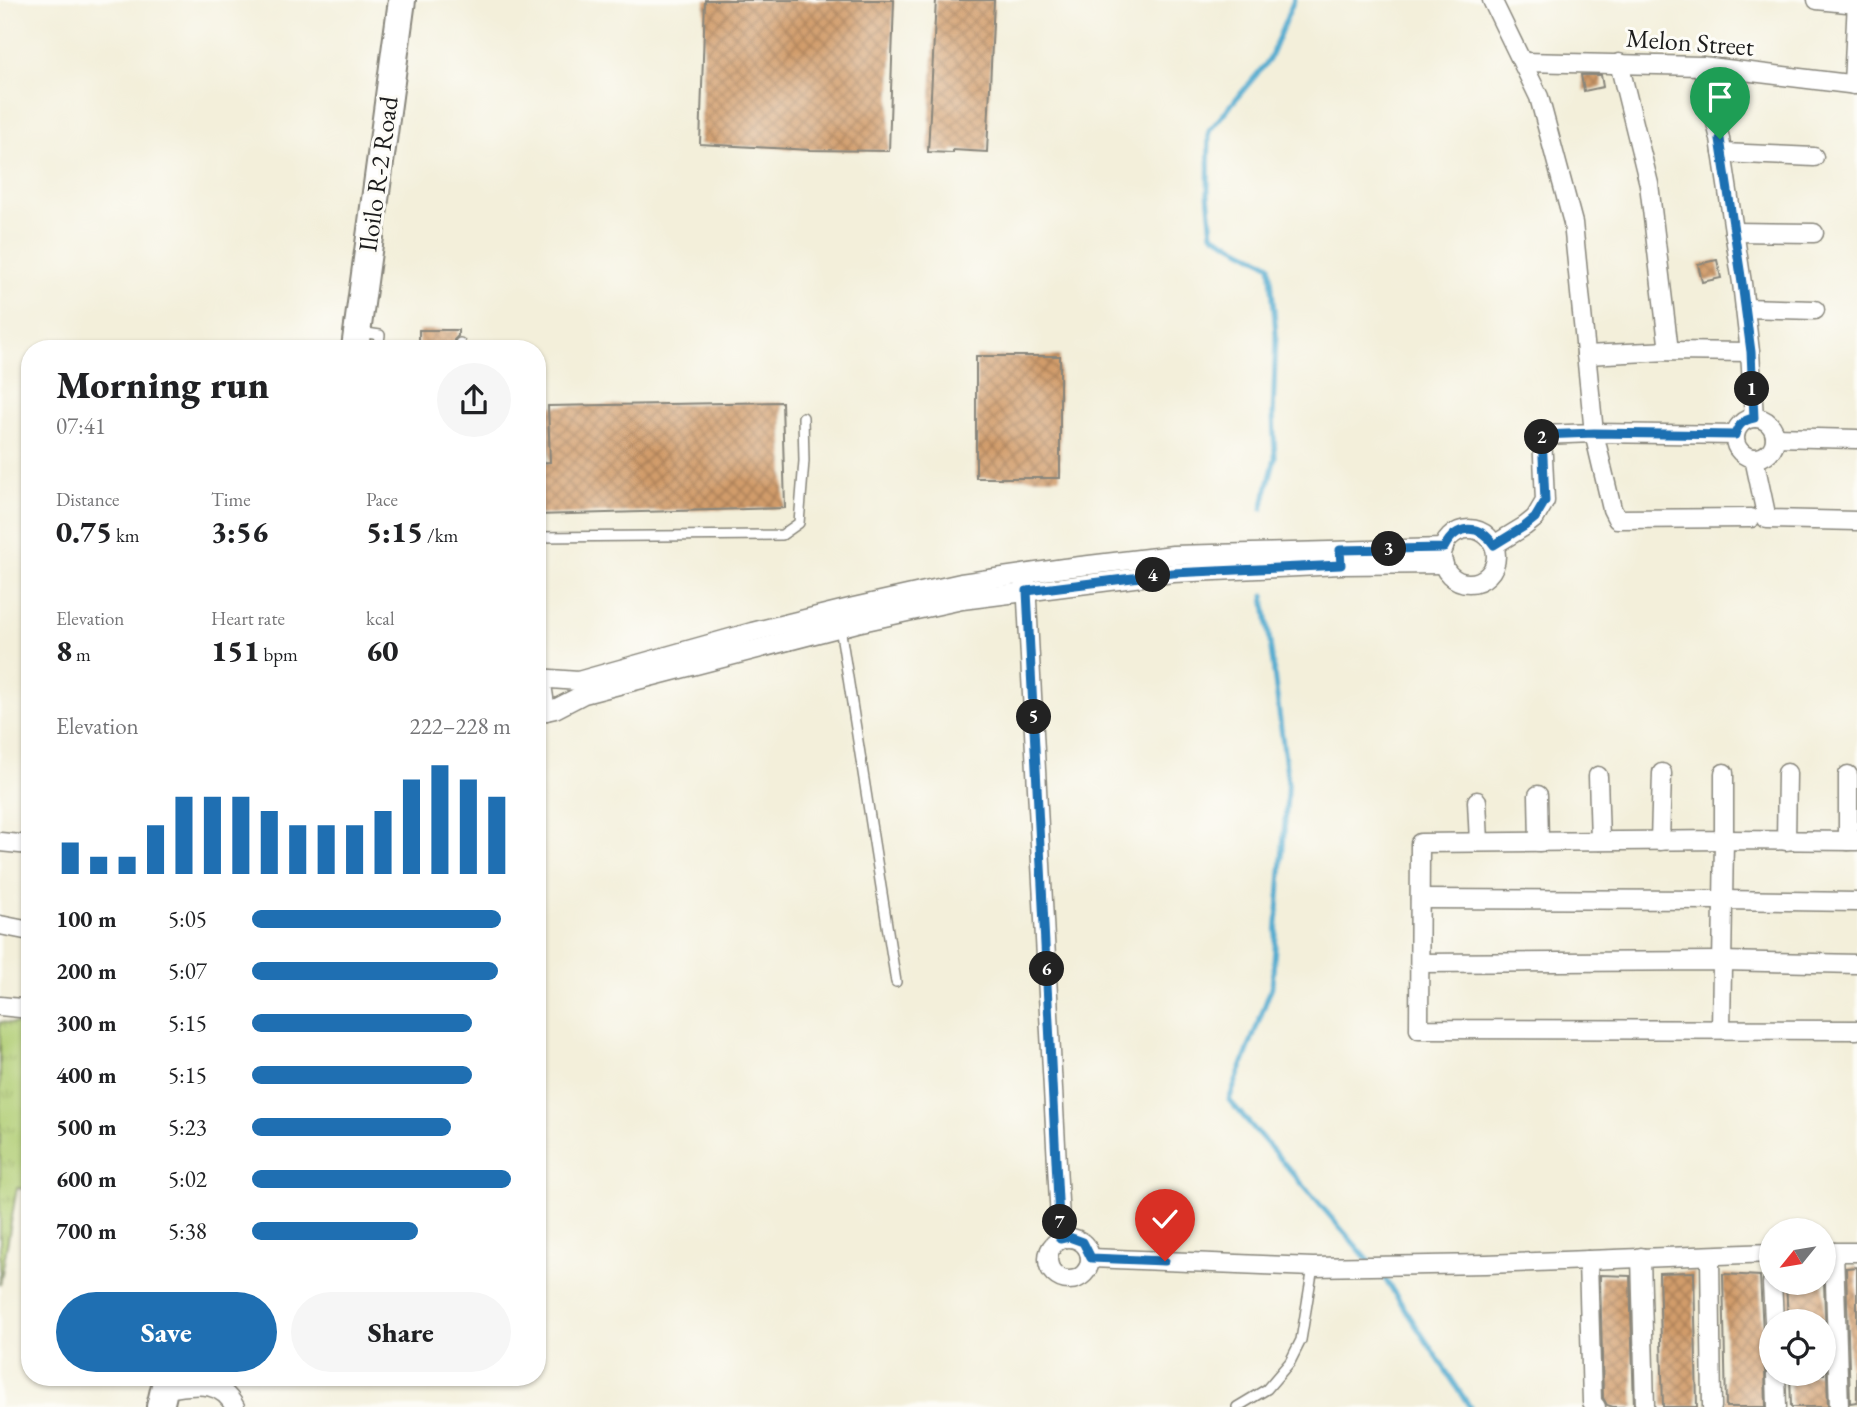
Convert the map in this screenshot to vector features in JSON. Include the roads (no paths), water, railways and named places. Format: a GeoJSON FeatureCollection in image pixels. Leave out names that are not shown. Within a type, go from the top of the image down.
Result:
{"type":"FeatureCollection","features":[{"type":"Feature","properties":{"kind":"main road","name":"Iloilo R-2 Road"},"geometry":{"type":"LineString","coordinates":[[356,340],[402,0]]}},
{"type":"Feature","properties":{"kind":"street"},"geometry":{"type":"LineString","coordinates":[[1492,0],[1539,97],[1573,223],[1594,433],[1612,509],[1617,519],[1751,518]]}},
{"type":"Feature","properties":{"kind":"street"},"geometry":{"type":"LineString","coordinates":[[1817,0],[1857,2],[1855,85]]}},
{"type":"Feature","properties":{"kind":"street","name":"Melon Street"},"geometry":{"type":"LineString","coordinates":[[1523,62],[1702,66],[1855,85]]}},
{"type":"Feature","properties":{"kind":"street"},"geometry":{"type":"LineString","coordinates":[[1619,63],[1649,184],[1669,351]]}},
{"type":"Feature","properties":{"kind":"street"},"geometry":{"type":"LineString","coordinates":[[1702,66],[1722,153],[1734,232],[1751,352],[1754,418]]}},
{"type":"Feature","properties":{"kind":"street"},"geometry":{"type":"LineString","coordinates":[[1722,153],[1814,157]]}},
{"type":"Feature","properties":{"kind":"street"},"geometry":{"type":"LineString","coordinates":[[1734,232],[1814,233]]}},
{"type":"Feature","properties":{"kind":"street"},"geometry":{"type":"LineString","coordinates":[[1745,307],[1815,310]]}},
{"type":"Feature","properties":{"kind":"street"},"geometry":{"type":"LineString","coordinates":[[1586,355],[1669,351],[1751,352]]}},
{"type":"Feature","properties":{"kind":"street"},"geometry":{"type":"LineString","coordinates":[[1754,418],[1765,421],[1775,437],[1774,444],[1766,455],[1754,458],[1741,453],[1735,442],[1735,435],[1741,424],[1754,418]]}},
{"type":"Feature","properties":{"kind":"street"},"geometry":{"type":"LineString","coordinates":[[1494,545],[1535,518],[1545,501],[1542,435],[1735,435]]}},
{"type":"Feature","properties":{"kind":"street"},"geometry":{"type":"LineString","coordinates":[[1775,437],[1857,439]]}},
{"type":"Feature","properties":{"kind":"street"},"geometry":{"type":"LineString","coordinates":[[1754,458],[1767,519],[1857,521]]}},
{"type":"Feature","properties":{"kind":"street"},"geometry":{"type":"LineString","coordinates":[[1472,529],[1482,532],[1494,545],[1496,562],[1486,577],[1479,581],[1462,582],[1448,571],[1444,556],[1448,539],[1455,533],[1472,529]]}},
{"type":"Feature","properties":{"kind":"street"},"geometry":{"type":"LineString","coordinates":[[546,711],[648,670],[753,641],[961,592],[1173,564],[1444,556]]}},
{"type":"Feature","properties":{"kind":"street"},"geometry":{"type":"LineString","coordinates":[[1026,583],[1060,1239]]}},
{"type":"Feature","properties":{"kind":"street"},"geometry":{"type":"LineString","coordinates":[[753,641],[850,619]]}},
{"type":"Feature","properties":{"kind":"street"},"geometry":{"type":"LineString","coordinates":[[546,679],[578,681],[648,670]]}},
{"type":"Feature","properties":{"kind":"street"},"geometry":{"type":"LineString","coordinates":[[1721,1029],[1724,772]]}},
{"type":"Feature","properties":{"kind":"street"},"geometry":{"type":"LineString","coordinates":[[1660,841],[1662,773]]}},
{"type":"Feature","properties":{"kind":"street"},"geometry":{"type":"LineString","coordinates":[[1786,841],[1787,773]]}},
{"type":"Feature","properties":{"kind":"street"},"geometry":{"type":"LineString","coordinates":[[1848,775],[1853,841],[1420,843],[1419,1029],[1857,1030]]}},
{"type":"Feature","properties":{"kind":"street"},"geometry":{"type":"LineString","coordinates":[[1598,776],[1600,841]]}},
{"type":"Feature","properties":{"kind":"street"},"geometry":{"type":"LineString","coordinates":[[1538,795],[1539,842]]}},
{"type":"Feature","properties":{"kind":"street"},"geometry":{"type":"LineString","coordinates":[[1477,801],[1479,842]]}},
{"type":"Feature","properties":{"kind":"street"},"geometry":{"type":"LineString","coordinates":[[0,842],[21,844]]}},
{"type":"Feature","properties":{"kind":"street"},"geometry":{"type":"LineString","coordinates":[[1420,900],[1857,902]]}},
{"type":"Feature","properties":{"kind":"street"},"geometry":{"type":"LineString","coordinates":[[0,925],[21,929]]}},
{"type":"Feature","properties":{"kind":"street"},"geometry":{"type":"LineString","coordinates":[[1420,962],[1722,961],[1857,964]]}},
{"type":"Feature","properties":{"kind":"street"},"geometry":{"type":"LineString","coordinates":[[0,1006],[21,1008]]}},
{"type":"Feature","properties":{"kind":"street"},"geometry":{"type":"LineString","coordinates":[[1069,1237],[1083,1242],[1091,1258],[1085,1275],[1070,1280],[1055,1275],[1049,1267],[1048,1258],[1055,1242],[1069,1237]]}},
{"type":"Feature","properties":{"kind":"street"},"geometry":{"type":"LineString","coordinates":[[1836,1252],[1857,1252]]}},
{"type":"Feature","properties":{"kind":"street"},"geometry":{"type":"LineString","coordinates":[[1091,1258],[1346,1267],[1759,1254]]}},
{"type":"Feature","properties":{"kind":"street"},"geometry":{"type":"LineString","coordinates":[[1710,1256],[1712,1407]]}},
{"type":"Feature","properties":{"kind":"street"},"geometry":{"type":"LineString","coordinates":[[1641,1257],[1645,1407]]}},
{"type":"Feature","properties":{"kind":"street"},"geometry":{"type":"LineString","coordinates":[[1588,1260],[1592,1402],[1596,1407]]}},
{"type":"Feature","properties":{"kind":"street"},"geometry":{"type":"LineString","coordinates":[[1832,1295],[1839,1407]]}},
{"type":"Feature","properties":{"kind":"street"},"geometry":{"type":"LineString","coordinates":[[164,1391],[192,1386]]}},
{"type":"Feature","properties":{"kind":"street"},"geometry":{"type":"LineString","coordinates":[[211,1386],[224,1392],[234,1407]]}},
{"type":"Feature","properties":{"kind":"street"},"geometry":{"type":"LineString","coordinates":[[1776,1386],[1777,1407]]}},
{"type":"Feature","properties":{"kind":"lane"},"geometry":{"type":"LineString","coordinates":[[356,340],[380,335],[379,340]]}},
{"type":"Feature","properties":{"kind":"lane"},"geometry":{"type":"LineString","coordinates":[[546,537],[782,535],[799,523],[804,461],[803,417]]}},
{"type":"Feature","properties":{"kind":"lane"},"geometry":{"type":"LineString","coordinates":[[850,619],[896,982]]}},
{"type":"Feature","properties":{"kind":"lane"},"geometry":{"type":"LineString","coordinates":[[1237,1407],[1267,1389],[1296,1351],[1301,1339],[1313,1267]]}},
{"type":"Feature","properties":{"kind":"waterway"},"geometry":{"type":"LineString","coordinates":[[1262,509],[1275,458],[1273,415],[1276,334],[1270,265],[1212,234],[1208,193],[1209,131],[1269,60],[1294,0]]}},
{"type":"Feature","properties":{"kind":"waterway"},"geometry":{"type":"LineString","coordinates":[[1264,595],[1288,783],[1272,986],[1229,1100],[1369,1261]]}},
{"type":"Feature","properties":{"kind":"waterway"},"geometry":{"type":"LineString","coordinates":[[1378,1271],[1470,1407]]}}]}
